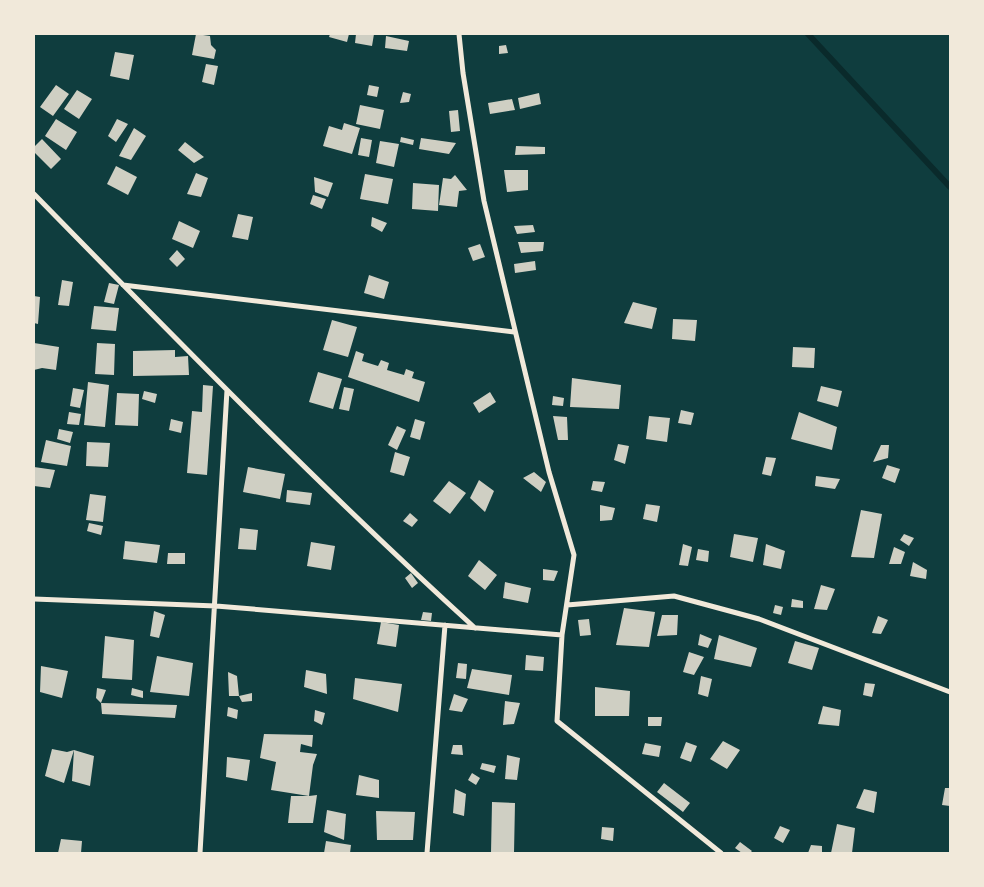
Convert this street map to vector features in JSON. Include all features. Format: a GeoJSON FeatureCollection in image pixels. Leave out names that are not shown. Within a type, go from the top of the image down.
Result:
{"type":"FeatureCollection","features":[{"type":"Feature","properties":{"kind":"street"},"geometry":{"type":"LineString","coordinates":[[459,34],[463,73],[484,201],[549,472],[574,555],[562,635],[557,721],[721,853]]}},
{"type":"Feature","properties":{"kind":"street"},"geometry":{"type":"LineString","coordinates":[[34,194],[227,390],[388,549],[474,628]]}},
{"type":"Feature","properties":{"kind":"street"},"geometry":{"type":"LineString","coordinates":[[123,285],[514,332]]}},
{"type":"Feature","properties":{"kind":"street"},"geometry":{"type":"LineString","coordinates":[[200,853],[216,606],[227,390]]}},
{"type":"Feature","properties":{"kind":"street"},"geometry":{"type":"LineString","coordinates":[[566,605],[674,596],[759,619],[950,692]]}},
{"type":"Feature","properties":{"kind":"street"},"geometry":{"type":"LineString","coordinates":[[34,599],[216,606],[562,635]]}},
{"type":"Feature","properties":{"kind":"street"},"geometry":{"type":"LineString","coordinates":[[428,853],[445,625]]}},
{"type":"Feature","properties":{"kind":"building"},"geometry":{"type":"Polygon","coordinates":[[[196,34],[210,36],[211,45],[216,50],[214,59],[192,55],[196,34]]]}},
{"type":"Feature","properties":{"kind":"building"},"geometry":{"type":"Polygon","coordinates":[[[330,34],[349,34],[347,42],[329,37],[330,34]]]}},
{"type":"Feature","properties":{"kind":"building"},"geometry":{"type":"Polygon","coordinates":[[[356,34],[374,34],[372,46],[355,43],[356,34]]]}},
{"type":"Feature","properties":{"kind":"building"},"geometry":{"type":"Polygon","coordinates":[[[386,36],[409,41],[407,51],[385,48],[386,36]]]}},
{"type":"Feature","properties":{"kind":"building"},"geometry":{"type":"Polygon","coordinates":[[[506,45],[508,53],[499,54],[499,46],[506,45]]]}},
{"type":"Feature","properties":{"kind":"building"},"geometry":{"type":"Polygon","coordinates":[[[115,52],[134,55],[129,80],[110,76],[115,52]]]}},
{"type":"Feature","properties":{"kind":"building"},"geometry":{"type":"Polygon","coordinates":[[[206,64],[218,66],[214,85],[202,82],[206,64]]]}},
{"type":"Feature","properties":{"kind":"building"},"geometry":{"type":"Polygon","coordinates":[[[56,85],[69,94],[53,116],[40,107],[56,85]]]}},
{"type":"Feature","properties":{"kind":"building"},"geometry":{"type":"Polygon","coordinates":[[[369,85],[379,87],[377,97],[367,95],[369,85]]]}},
{"type":"Feature","properties":{"kind":"building"},"geometry":{"type":"Polygon","coordinates":[[[77,90],[92,99],[79,119],[64,109],[77,90]]]}},
{"type":"Feature","properties":{"kind":"building"},"geometry":{"type":"Polygon","coordinates":[[[403,92],[411,94],[409,102],[400,103],[403,92]]]}},
{"type":"Feature","properties":{"kind":"building"},"geometry":{"type":"Polygon","coordinates":[[[539,93],[541,104],[520,109],[518,98],[539,93]]]}},
{"type":"Feature","properties":{"kind":"building"},"geometry":{"type":"Polygon","coordinates":[[[512,99],[515,110],[490,114],[488,103],[512,99]]]}},
{"type":"Feature","properties":{"kind":"building"},"geometry":{"type":"Polygon","coordinates":[[[360,105],[384,110],[380,129],[356,124],[360,105]]]}},
{"type":"Feature","properties":{"kind":"building"},"geometry":{"type":"Polygon","coordinates":[[[458,110],[460,131],[451,132],[449,111],[458,110]]]}},
{"type":"Feature","properties":{"kind":"building"},"geometry":{"type":"Polygon","coordinates":[[[56,119],[77,132],[66,150],[45,136],[56,119]]]}},
{"type":"Feature","properties":{"kind":"building"},"geometry":{"type":"Polygon","coordinates":[[[117,119],[128,124],[116,142],[108,136],[117,119]]]}},
{"type":"Feature","properties":{"kind":"building"},"geometry":{"type":"Polygon","coordinates":[[[344,123],[360,128],[352,154],[323,146],[329,126],[342,130],[344,123]]]}},
{"type":"Feature","properties":{"kind":"building"},"geometry":{"type":"Polygon","coordinates":[[[134,128],[146,136],[131,160],[119,156],[134,128]]]}},
{"type":"Feature","properties":{"kind":"building"},"geometry":{"type":"Polygon","coordinates":[[[401,137],[414,140],[413,145],[400,142],[401,137]]]}},
{"type":"Feature","properties":{"kind":"building"},"geometry":{"type":"Polygon","coordinates":[[[361,138],[372,140],[369,157],[358,155],[361,138]]]}},
{"type":"Feature","properties":{"kind":"building"},"geometry":{"type":"Polygon","coordinates":[[[421,138],[456,143],[449,154],[419,149],[421,138]]]}},
{"type":"Feature","properties":{"kind":"building"},"geometry":{"type":"Polygon","coordinates":[[[42,139],[61,159],[51,169],[34,152],[34,147],[42,139]]]}},
{"type":"Feature","properties":{"kind":"building"},"geometry":{"type":"Polygon","coordinates":[[[380,141],[399,144],[394,167],[376,163],[380,141]]]}},
{"type":"Feature","properties":{"kind":"building"},"geometry":{"type":"Polygon","coordinates":[[[185,142],[204,157],[194,163],[178,150],[185,142]]]}},
{"type":"Feature","properties":{"kind":"building"},"geometry":{"type":"Polygon","coordinates":[[[516,146],[545,147],[545,154],[515,155],[516,146]]]}},
{"type":"Feature","properties":{"kind":"building"},"geometry":{"type":"Polygon","coordinates":[[[116,166],[137,177],[128,195],[107,184],[116,166]]]}},
{"type":"Feature","properties":{"kind":"building"},"geometry":{"type":"Polygon","coordinates":[[[504,170],[528,170],[528,190],[507,192],[504,170]]]}},
{"type":"Feature","properties":{"kind":"building"},"geometry":{"type":"Polygon","coordinates":[[[196,173],[208,178],[201,197],[187,194],[196,173]]]}},
{"type":"Feature","properties":{"kind":"building"},"geometry":{"type":"Polygon","coordinates":[[[365,174],[393,179],[388,204],[360,199],[365,174]]]}},
{"type":"Feature","properties":{"kind":"building"},"geometry":{"type":"Polygon","coordinates":[[[455,175],[467,190],[459,191],[457,207],[439,205],[443,178],[451,179],[455,175]]]}},
{"type":"Feature","properties":{"kind":"building"},"geometry":{"type":"Polygon","coordinates":[[[314,177],[333,183],[328,197],[315,192],[314,177]]]}},
{"type":"Feature","properties":{"kind":"building"},"geometry":{"type":"Polygon","coordinates":[[[413,183],[439,185],[438,211],[412,209],[413,183]]]}},
{"type":"Feature","properties":{"kind":"building"},"geometry":{"type":"Polygon","coordinates":[[[313,195],[326,199],[322,209],[310,204],[313,195]]]}},
{"type":"Feature","properties":{"kind":"building"},"geometry":{"type":"Polygon","coordinates":[[[238,214],[253,217],[248,240],[232,237],[238,214]]]}},
{"type":"Feature","properties":{"kind":"building"},"geometry":{"type":"Polygon","coordinates":[[[372,217],[387,223],[382,232],[371,226],[372,217]]]}},
{"type":"Feature","properties":{"kind":"building"},"geometry":{"type":"Polygon","coordinates":[[[179,221],[200,231],[193,248],[172,239],[179,221]]]}},
{"type":"Feature","properties":{"kind":"building"},"geometry":{"type":"Polygon","coordinates":[[[533,225],[535,232],[517,234],[514,226],[533,225]]]}},
{"type":"Feature","properties":{"kind":"building"},"geometry":{"type":"Polygon","coordinates":[[[518,242],[544,242],[543,251],[521,253],[518,242]]]}},
{"type":"Feature","properties":{"kind":"building"},"geometry":{"type":"Polygon","coordinates":[[[480,244],[485,257],[473,261],[468,248],[480,244]]]}},
{"type":"Feature","properties":{"kind":"building"},"geometry":{"type":"Polygon","coordinates":[[[177,250],[185,259],[177,267],[169,259],[177,250]]]}},
{"type":"Feature","properties":{"kind":"building"},"geometry":{"type":"Polygon","coordinates":[[[535,261],[536,270],[515,273],[514,264],[535,261]]]}},
{"type":"Feature","properties":{"kind":"building"},"geometry":{"type":"Polygon","coordinates":[[[369,275],[389,282],[384,299],[364,293],[369,275]]]}},
{"type":"Feature","properties":{"kind":"building"},"geometry":{"type":"Polygon","coordinates":[[[62,280],[73,282],[69,306],[58,305],[62,280]]]}},
{"type":"Feature","properties":{"kind":"building"},"geometry":{"type":"Polygon","coordinates":[[[109,283],[119,285],[114,304],[104,302],[109,283]]]}},
{"type":"Feature","properties":{"kind":"building"},"geometry":{"type":"Polygon","coordinates":[[[34,296],[40,297],[38,324],[34,323],[34,296]]]}},
{"type":"Feature","properties":{"kind":"building"},"geometry":{"type":"Polygon","coordinates":[[[633,302],[657,308],[652,329],[624,323],[633,302]]]}},
{"type":"Feature","properties":{"kind":"building"},"geometry":{"type":"Polygon","coordinates":[[[94,306],[119,308],[116,331],[91,329],[94,306]]]}},
{"type":"Feature","properties":{"kind":"building"},"geometry":{"type":"Polygon","coordinates":[[[673,319],[697,320],[695,341],[672,339],[673,319]]]}},
{"type":"Feature","properties":{"kind":"building"},"geometry":{"type":"Polygon","coordinates":[[[332,320],[357,327],[348,357],[323,350],[332,320]]]}},
{"type":"Feature","properties":{"kind":"building"},"geometry":{"type":"Polygon","coordinates":[[[34,343],[59,347],[56,370],[42,368],[34,370],[34,343]]]}},
{"type":"Feature","properties":{"kind":"building"},"geometry":{"type":"Polygon","coordinates":[[[97,343],[115,344],[114,375],[95,374],[97,343]]]}},
{"type":"Feature","properties":{"kind":"building"},"geometry":{"type":"Polygon","coordinates":[[[793,347],[815,348],[814,368],[792,367],[793,347]]]}},
{"type":"Feature","properties":{"kind":"building"},"geometry":{"type":"Polygon","coordinates":[[[175,350],[175,357],[188,356],[189,375],[133,376],[133,351],[175,350]]]}},
{"type":"Feature","properties":{"kind":"building"},"geometry":{"type":"Polygon","coordinates":[[[356,351],[364,354],[362,361],[378,366],[381,360],[389,363],[387,370],[404,375],[406,369],[414,372],[412,378],[425,382],[419,402],[348,377],[356,351]]]}},
{"type":"Feature","properties":{"kind":"building"},"geometry":{"type":"Polygon","coordinates":[[[318,372],[342,379],[333,409],[309,402],[318,372]]]}},
{"type":"Feature","properties":{"kind":"building"},"geometry":{"type":"Polygon","coordinates":[[[572,378],[621,385],[619,409],[570,407],[572,378]]]}},
{"type":"Feature","properties":{"kind":"building"},"geometry":{"type":"Polygon","coordinates":[[[88,382],[109,385],[105,427],[84,425],[88,382]]]}},
{"type":"Feature","properties":{"kind":"building"},"geometry":{"type":"Polygon","coordinates":[[[203,385],[213,386],[207,475],[187,473],[192,411],[202,412],[203,385]]]}},
{"type":"Feature","properties":{"kind":"building"},"geometry":{"type":"Polygon","coordinates":[[[821,386],[842,391],[838,407],[817,401],[821,386]]]}},
{"type":"Feature","properties":{"kind":"building"},"geometry":{"type":"Polygon","coordinates":[[[344,387],[354,389],[349,411],[339,409],[344,387]]]}},
{"type":"Feature","properties":{"kind":"building"},"geometry":{"type":"Polygon","coordinates":[[[73,388],[84,390],[80,408],[70,406],[73,388]]]}},
{"type":"Feature","properties":{"kind":"building"},"geometry":{"type":"Polygon","coordinates":[[[144,391],[157,394],[155,403],[142,399],[144,391]]]}},
{"type":"Feature","properties":{"kind":"building"},"geometry":{"type":"Polygon","coordinates":[[[490,392],[496,402],[479,413],[473,403],[490,392]]]}},
{"type":"Feature","properties":{"kind":"building"},"geometry":{"type":"Polygon","coordinates":[[[117,393],[139,394],[138,426],[115,425],[117,393]]]}},
{"type":"Feature","properties":{"kind":"building"},"geometry":{"type":"Polygon","coordinates":[[[553,396],[564,398],[563,406],[552,405],[553,396]]]}},
{"type":"Feature","properties":{"kind":"building"},"geometry":{"type":"Polygon","coordinates":[[[681,410],[694,413],[691,425],[678,423],[681,410]]]}},
{"type":"Feature","properties":{"kind":"building"},"geometry":{"type":"Polygon","coordinates":[[[69,412],[81,414],[79,425],[67,424],[69,412]]]}},
{"type":"Feature","properties":{"kind":"building"},"geometry":{"type":"Polygon","coordinates":[[[799,412],[837,427],[832,450],[791,439],[799,412]]]}},
{"type":"Feature","properties":{"kind":"building"},"geometry":{"type":"Polygon","coordinates":[[[553,416],[567,417],[568,440],[558,440],[553,416]]]}},
{"type":"Feature","properties":{"kind":"building"},"geometry":{"type":"Polygon","coordinates":[[[649,416],[670,418],[667,442],[646,439],[649,416]]]}},
{"type":"Feature","properties":{"kind":"building"},"geometry":{"type":"Polygon","coordinates":[[[171,419],[183,422],[181,433],[169,430],[171,419]]]}},
{"type":"Feature","properties":{"kind":"building"},"geometry":{"type":"Polygon","coordinates":[[[415,419],[425,422],[420,440],[410,437],[415,419]]]}},
{"type":"Feature","properties":{"kind":"building"},"geometry":{"type":"Polygon","coordinates":[[[397,426],[406,430],[397,450],[388,445],[397,426]]]}},
{"type":"Feature","properties":{"kind":"building"},"geometry":{"type":"Polygon","coordinates":[[[59,429],[73,432],[70,443],[57,439],[59,429]]]}},
{"type":"Feature","properties":{"kind":"building"},"geometry":{"type":"Polygon","coordinates":[[[46,440],[71,446],[67,466],[41,462],[46,440]]]}},
{"type":"Feature","properties":{"kind":"building"},"geometry":{"type":"Polygon","coordinates":[[[87,442],[110,443],[108,467],[86,466],[87,442]]]}},
{"type":"Feature","properties":{"kind":"building"},"geometry":{"type":"Polygon","coordinates":[[[618,444],[629,446],[625,464],[614,460],[618,444]]]}},
{"type":"Feature","properties":{"kind":"building"},"geometry":{"type":"Polygon","coordinates":[[[881,445],[889,445],[888,458],[873,462],[881,445]]]}},
{"type":"Feature","properties":{"kind":"building"},"geometry":{"type":"Polygon","coordinates":[[[395,452],[410,457],[404,476],[390,472],[395,452]]]}},
{"type":"Feature","properties":{"kind":"building"},"geometry":{"type":"Polygon","coordinates":[[[766,457],[776,458],[771,476],[762,474],[766,457]]]}},
{"type":"Feature","properties":{"kind":"building"},"geometry":{"type":"Polygon","coordinates":[[[887,465],[900,469],[895,483],[882,478],[887,465]]]}},
{"type":"Feature","properties":{"kind":"building"},"geometry":{"type":"Polygon","coordinates":[[[34,467],[55,470],[50,488],[34,486],[34,467]]]}},
{"type":"Feature","properties":{"kind":"building"},"geometry":{"type":"Polygon","coordinates":[[[248,467],[285,474],[280,499],[243,492],[248,467]]]}},
{"type":"Feature","properties":{"kind":"building"},"geometry":{"type":"Polygon","coordinates":[[[534,472],[546,482],[541,492],[523,478],[534,472]]]}},
{"type":"Feature","properties":{"kind":"building"},"geometry":{"type":"Polygon","coordinates":[[[816,476],[840,479],[835,489],[815,486],[816,476]]]}},
{"type":"Feature","properties":{"kind":"building"},"geometry":{"type":"Polygon","coordinates":[[[479,480],[494,491],[485,512],[470,498],[479,480]]]}},
{"type":"Feature","properties":{"kind":"building"},"geometry":{"type":"Polygon","coordinates":[[[449,481],[466,493],[450,514],[433,501],[449,481]]]}},
{"type":"Feature","properties":{"kind":"building"},"geometry":{"type":"Polygon","coordinates":[[[593,481],[605,482],[602,492],[591,490],[593,481]]]}},
{"type":"Feature","properties":{"kind":"building"},"geometry":{"type":"Polygon","coordinates":[[[287,490],[312,493],[310,505],[286,502],[287,490]]]}},
{"type":"Feature","properties":{"kind":"building"},"geometry":{"type":"Polygon","coordinates":[[[90,494],[106,496],[103,522],[86,520],[90,494]]]}},
{"type":"Feature","properties":{"kind":"building"},"geometry":{"type":"Polygon","coordinates":[[[646,504],[660,506],[657,522],[643,519],[646,504]]]}},
{"type":"Feature","properties":{"kind":"building"},"geometry":{"type":"Polygon","coordinates":[[[600,505],[615,508],[612,520],[600,521],[600,505]]]}},
{"type":"Feature","properties":{"kind":"building"},"geometry":{"type":"Polygon","coordinates":[[[861,510],[882,514],[874,558],[851,557],[861,510]]]}},
{"type":"Feature","properties":{"kind":"building"},"geometry":{"type":"Polygon","coordinates":[[[410,513],[418,520],[412,527],[403,521],[410,513]]]}},
{"type":"Feature","properties":{"kind":"building"},"geometry":{"type":"Polygon","coordinates":[[[89,523],[103,526],[101,535],[87,531],[89,523]]]}},
{"type":"Feature","properties":{"kind":"building"},"geometry":{"type":"Polygon","coordinates":[[[240,528],[258,530],[256,550],[238,549],[240,528]]]}},
{"type":"Feature","properties":{"kind":"building"},"geometry":{"type":"Polygon","coordinates":[[[734,534],[758,538],[753,562],[730,557],[734,534]]]}},
{"type":"Feature","properties":{"kind":"building"},"geometry":{"type":"Polygon","coordinates":[[[904,534],[914,538],[909,546],[900,540],[904,534]]]}},
{"type":"Feature","properties":{"kind":"building"},"geometry":{"type":"Polygon","coordinates":[[[125,541],[160,545],[157,563],[123,559],[125,541]]]}},
{"type":"Feature","properties":{"kind":"building"},"geometry":{"type":"Polygon","coordinates":[[[311,542],[335,546],[331,570],[307,566],[311,542]]]}},
{"type":"Feature","properties":{"kind":"building"},"geometry":{"type":"Polygon","coordinates":[[[683,544],[692,547],[688,566],[679,565],[683,544]]]}},
{"type":"Feature","properties":{"kind":"building"},"geometry":{"type":"Polygon","coordinates":[[[766,544],[785,551],[781,569],[763,565],[766,544]]]}},
{"type":"Feature","properties":{"kind":"building"},"geometry":{"type":"Polygon","coordinates":[[[894,547],[905,552],[901,564],[889,564],[894,547]]]}},
{"type":"Feature","properties":{"kind":"building"},"geometry":{"type":"Polygon","coordinates":[[[698,549],[709,551],[708,562],[696,560],[698,549]]]}},
{"type":"Feature","properties":{"kind":"building"},"geometry":{"type":"Polygon","coordinates":[[[168,553],[185,553],[185,564],[167,564],[168,553]]]}},
{"type":"Feature","properties":{"kind":"building"},"geometry":{"type":"Polygon","coordinates":[[[479,560],[497,575],[485,590],[468,576],[479,560]]]}},
{"type":"Feature","properties":{"kind":"building"},"geometry":{"type":"Polygon","coordinates":[[[913,562],[927,570],[926,579],[910,576],[913,562]]]}},
{"type":"Feature","properties":{"kind":"building"},"geometry":{"type":"Polygon","coordinates":[[[543,569],[558,571],[554,581],[543,580],[543,569]]]}},
{"type":"Feature","properties":{"kind":"building"},"geometry":{"type":"Polygon","coordinates":[[[411,573],[418,583],[412,588],[405,578],[411,573]]]}},
{"type":"Feature","properties":{"kind":"building"},"geometry":{"type":"Polygon","coordinates":[[[505,582],[531,588],[528,603],[503,598],[505,582]]]}},
{"type":"Feature","properties":{"kind":"building"},"geometry":{"type":"Polygon","coordinates":[[[821,585],[835,589],[827,610],[814,609],[821,585]]]}},
{"type":"Feature","properties":{"kind":"building"},"geometry":{"type":"Polygon","coordinates":[[[792,599],[803,601],[803,608],[791,607],[792,599]]]}},
{"type":"Feature","properties":{"kind":"building"},"geometry":{"type":"Polygon","coordinates":[[[775,605],[783,607],[781,615],[773,613],[775,605]]]}},
{"type":"Feature","properties":{"kind":"building"},"geometry":{"type":"Polygon","coordinates":[[[624,608],[655,612],[649,647],[616,645],[624,608]]]}},
{"type":"Feature","properties":{"kind":"building"},"geometry":{"type":"Polygon","coordinates":[[[154,611],[165,615],[159,638],[150,636],[154,611]]]}},
{"type":"Feature","properties":{"kind":"building"},"geometry":{"type":"Polygon","coordinates":[[[423,612],[432,613],[431,621],[421,620],[423,612]]]}},
{"type":"Feature","properties":{"kind":"building"},"geometry":{"type":"Polygon","coordinates":[[[662,615],[678,615],[677,635],[657,636],[662,615]]]}},
{"type":"Feature","properties":{"kind":"building"},"geometry":{"type":"Polygon","coordinates":[[[878,616],[888,620],[881,634],[872,633],[878,616]]]}},
{"type":"Feature","properties":{"kind":"building"},"geometry":{"type":"Polygon","coordinates":[[[589,619],[591,635],[580,636],[578,620],[589,619]]]}},
{"type":"Feature","properties":{"kind":"building"},"geometry":{"type":"Polygon","coordinates":[[[381,622],[399,625],[396,647],[377,644],[381,622]]]}},
{"type":"Feature","properties":{"kind":"building"},"geometry":{"type":"Polygon","coordinates":[[[700,634],[712,639],[708,648],[698,645],[700,634]]]}},
{"type":"Feature","properties":{"kind":"building"},"geometry":{"type":"Polygon","coordinates":[[[719,635],[757,648],[751,667],[714,659],[719,635]]]}},
{"type":"Feature","properties":{"kind":"building"},"geometry":{"type":"Polygon","coordinates":[[[105,636],[134,640],[132,680],[102,678],[105,636]]]}},
{"type":"Feature","properties":{"kind":"building"},"geometry":{"type":"Polygon","coordinates":[[[795,641],[819,648],[812,670],[788,663],[795,641]]]}},
{"type":"Feature","properties":{"kind":"building"},"geometry":{"type":"Polygon","coordinates":[[[689,652],[704,657],[694,675],[683,672],[689,652]]]}},
{"type":"Feature","properties":{"kind":"building"},"geometry":{"type":"Polygon","coordinates":[[[526,655],[544,657],[543,671],[525,670],[526,655]]]}},
{"type":"Feature","properties":{"kind":"building"},"geometry":{"type":"Polygon","coordinates":[[[157,656],[193,663],[189,696],[150,692],[157,656]]]}},
{"type":"Feature","properties":{"kind":"building"},"geometry":{"type":"Polygon","coordinates":[[[458,663],[467,664],[466,679],[456,678],[458,663]]]}},
{"type":"Feature","properties":{"kind":"building"},"geometry":{"type":"Polygon","coordinates":[[[41,666],[68,671],[62,698],[40,692],[41,666]]]}},
{"type":"Feature","properties":{"kind":"building"},"geometry":{"type":"Polygon","coordinates":[[[472,669],[512,675],[509,695],[467,688],[472,669]]]}},
{"type":"Feature","properties":{"kind":"building"},"geometry":{"type":"Polygon","coordinates":[[[306,670],[326,674],[327,694],[304,687],[306,670]]]}},
{"type":"Feature","properties":{"kind":"building"},"geometry":{"type":"Polygon","coordinates":[[[228,672],[237,676],[239,696],[229,696],[228,672]]]}},
{"type":"Feature","properties":{"kind":"building"},"geometry":{"type":"Polygon","coordinates":[[[701,676],[712,679],[708,697],[698,694],[701,676]]]}},
{"type":"Feature","properties":{"kind":"building"},"geometry":{"type":"Polygon","coordinates":[[[355,678],[402,684],[398,712],[353,699],[355,678]]]}},
{"type":"Feature","properties":{"kind":"building"},"geometry":{"type":"Polygon","coordinates":[[[865,683],[875,684],[872,697],[863,695],[865,683]]]}},
{"type":"Feature","properties":{"kind":"building"},"geometry":{"type":"Polygon","coordinates":[[[595,687],[630,691],[629,716],[595,716],[595,687]]]}},
{"type":"Feature","properties":{"kind":"building"},"geometry":{"type":"Polygon","coordinates":[[[97,688],[106,690],[101,703],[96,698],[97,688]]]}},
{"type":"Feature","properties":{"kind":"building"},"geometry":{"type":"Polygon","coordinates":[[[132,688],[143,691],[143,698],[131,695],[132,688]]]}},
{"type":"Feature","properties":{"kind":"building"},"geometry":{"type":"Polygon","coordinates":[[[252,693],[252,701],[242,702],[239,696],[252,693]]]}},
{"type":"Feature","properties":{"kind":"building"},"geometry":{"type":"Polygon","coordinates":[[[454,694],[468,699],[462,712],[449,710],[454,694]]]}},
{"type":"Feature","properties":{"kind":"building"},"geometry":{"type":"Polygon","coordinates":[[[505,701],[520,703],[514,724],[503,725],[505,701]]]}},
{"type":"Feature","properties":{"kind":"building"},"geometry":{"type":"Polygon","coordinates":[[[101,703],[177,705],[175,718],[102,714],[101,703]]]}},
{"type":"Feature","properties":{"kind":"building"},"geometry":{"type":"Polygon","coordinates":[[[823,706],[841,710],[839,726],[818,724],[823,706]]]}},
{"type":"Feature","properties":{"kind":"building"},"geometry":{"type":"Polygon","coordinates":[[[228,707],[238,710],[237,719],[227,716],[228,707]]]}},
{"type":"Feature","properties":{"kind":"building"},"geometry":{"type":"Polygon","coordinates":[[[315,710],[325,713],[322,725],[314,721],[315,710]]]}},
{"type":"Feature","properties":{"kind":"building"},"geometry":{"type":"Polygon","coordinates":[[[648,717],[662,717],[661,726],[648,726],[648,717]]]}},
{"type":"Feature","properties":{"kind":"building"},"geometry":{"type":"Polygon","coordinates":[[[264,734],[313,735],[312,747],[301,744],[300,752],[317,754],[313,765],[309,796],[271,790],[276,762],[260,758],[264,734]]]}},
{"type":"Feature","properties":{"kind":"building"},"geometry":{"type":"Polygon","coordinates":[[[723,741],[740,750],[727,769],[710,759],[723,741]]]}},
{"type":"Feature","properties":{"kind":"building"},"geometry":{"type":"Polygon","coordinates":[[[686,742],[697,746],[691,762],[680,758],[686,742]]]}},
{"type":"Feature","properties":{"kind":"building"},"geometry":{"type":"Polygon","coordinates":[[[645,743],[661,746],[659,757],[642,754],[645,743]]]}},
{"type":"Feature","properties":{"kind":"building"},"geometry":{"type":"Polygon","coordinates":[[[453,745],[462,745],[463,755],[451,754],[453,745]]]}},
{"type":"Feature","properties":{"kind":"building"},"geometry":{"type":"Polygon","coordinates":[[[52,749],[67,752],[74,750],[64,783],[45,776],[52,749]]]}},
{"type":"Feature","properties":{"kind":"building"},"geometry":{"type":"Polygon","coordinates":[[[74,750],[94,756],[90,786],[72,781],[74,750]]]}},
{"type":"Feature","properties":{"kind":"building"},"geometry":{"type":"Polygon","coordinates":[[[507,755],[520,758],[517,780],[505,779],[507,755]]]}},
{"type":"Feature","properties":{"kind":"building"},"geometry":{"type":"Polygon","coordinates":[[[227,757],[250,760],[247,781],[226,777],[227,757]]]}},
{"type":"Feature","properties":{"kind":"building"},"geometry":{"type":"Polygon","coordinates":[[[482,763],[496,766],[494,773],[480,769],[482,763]]]}},
{"type":"Feature","properties":{"kind":"building"},"geometry":{"type":"Polygon","coordinates":[[[472,773],[480,778],[476,785],[468,780],[472,773]]]}},
{"type":"Feature","properties":{"kind":"building"},"geometry":{"type":"Polygon","coordinates":[[[359,775],[379,780],[379,798],[356,795],[359,775]]]}},
{"type":"Feature","properties":{"kind":"building"},"geometry":{"type":"Polygon","coordinates":[[[664,783],[690,803],[683,812],[657,792],[664,783]]]}},
{"type":"Feature","properties":{"kind":"building"},"geometry":{"type":"Polygon","coordinates":[[[945,788],[950,788],[950,806],[942,805],[945,788]]]}},
{"type":"Feature","properties":{"kind":"building"},"geometry":{"type":"Polygon","coordinates":[[[455,789],[466,794],[464,816],[453,813],[455,789]]]}},
{"type":"Feature","properties":{"kind":"building"},"geometry":{"type":"Polygon","coordinates":[[[864,789],[877,792],[874,813],[856,808],[864,789]]]}},
{"type":"Feature","properties":{"kind":"building"},"geometry":{"type":"Polygon","coordinates":[[[317,795],[313,823],[288,823],[291,796],[317,795]]]}},
{"type":"Feature","properties":{"kind":"building"},"geometry":{"type":"Polygon","coordinates":[[[492,802],[515,803],[514,853],[491,853],[492,802]]]}},
{"type":"Feature","properties":{"kind":"building"},"geometry":{"type":"Polygon","coordinates":[[[327,810],[346,814],[344,840],[324,832],[327,810]]]}},
{"type":"Feature","properties":{"kind":"building"},"geometry":{"type":"Polygon","coordinates":[[[376,811],[415,812],[413,840],[377,840],[376,811]]]}},
{"type":"Feature","properties":{"kind":"building"},"geometry":{"type":"Polygon","coordinates":[[[837,824],[855,828],[852,853],[831,853],[837,824]]]}},
{"type":"Feature","properties":{"kind":"building"},"geometry":{"type":"Polygon","coordinates":[[[780,826],[790,830],[783,843],[774,838],[780,826]]]}},
{"type":"Feature","properties":{"kind":"building"},"geometry":{"type":"Polygon","coordinates":[[[602,827],[614,828],[613,841],[601,839],[602,827]]]}},
{"type":"Feature","properties":{"kind":"building"},"geometry":{"type":"Polygon","coordinates":[[[61,839],[82,841],[81,853],[58,853],[61,839]]]}},
{"type":"Feature","properties":{"kind":"building"},"geometry":{"type":"Polygon","coordinates":[[[326,841],[351,845],[350,853],[324,853],[326,841]]]}},
{"type":"Feature","properties":{"kind":"building"},"geometry":{"type":"Polygon","coordinates":[[[740,842],[752,851],[750,853],[742,853],[735,848],[740,842]]]}},
{"type":"Feature","properties":{"kind":"building"},"geometry":{"type":"Polygon","coordinates":[[[811,845],[822,846],[822,853],[808,853],[811,845]]]}},
{"type":"Feature","properties":{"kind":"waterway"},"geometry":{"type":"LineString","coordinates":[[808,34],[950,187]]}}]}
